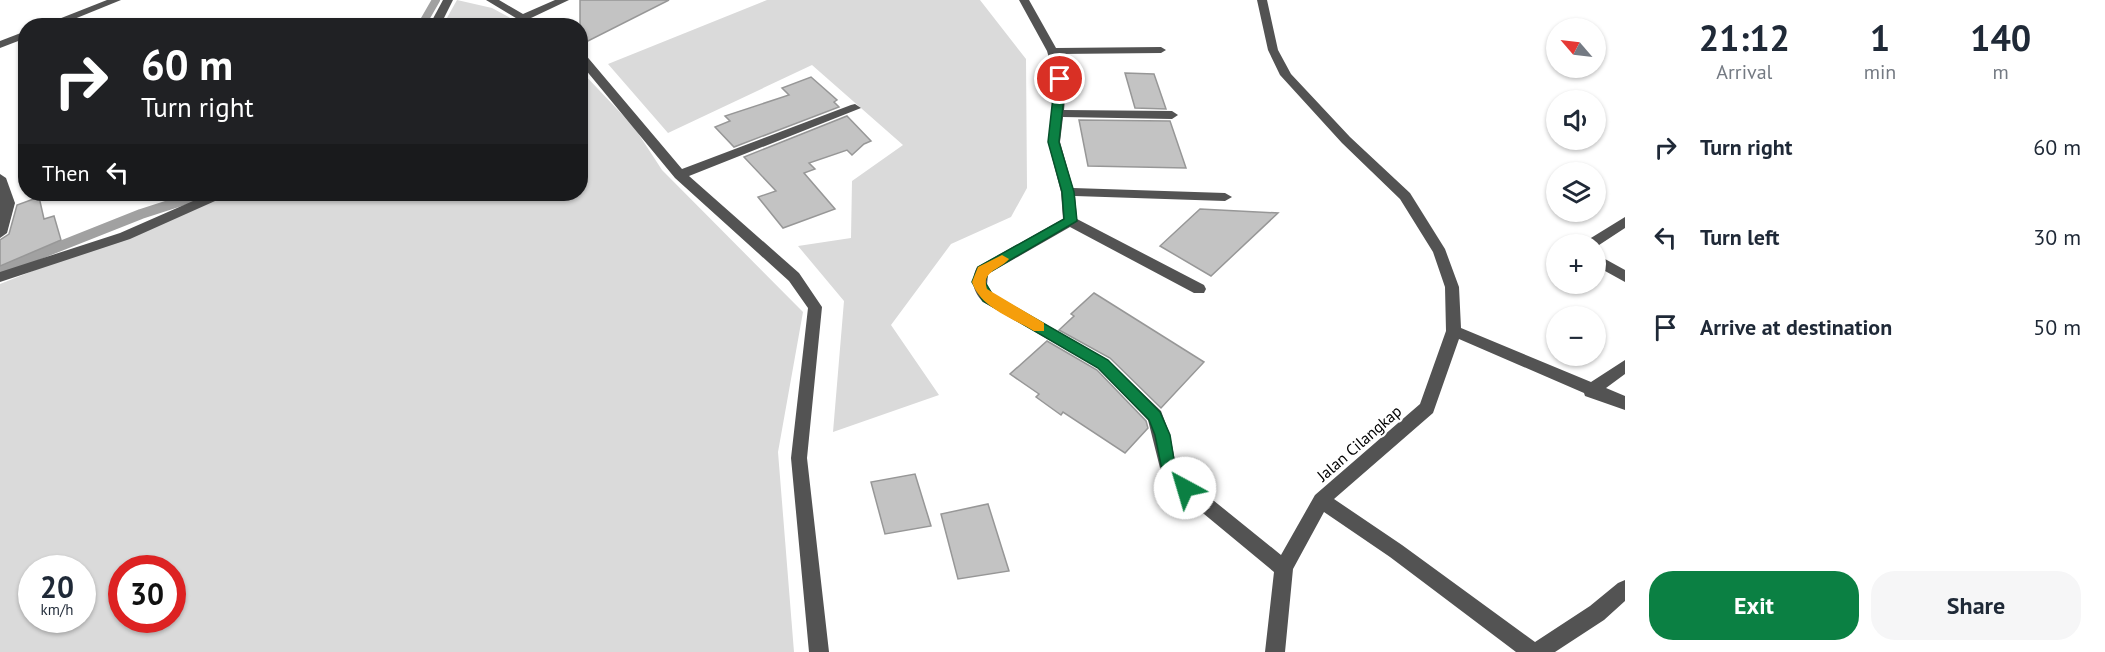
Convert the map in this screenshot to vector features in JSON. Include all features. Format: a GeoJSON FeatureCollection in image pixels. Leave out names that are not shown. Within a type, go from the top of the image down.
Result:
{"type":"FeatureCollection","features":[{"type":"Feature","properties":{"kind":"street"},"geometry":{"type":"LineString","coordinates":[[68,18],[116,0]]}},
{"type":"Feature","properties":{"kind":"street"},"geometry":{"type":"LineString","coordinates":[[438,18],[448,0]]}},
{"type":"Feature","properties":{"kind":"street"},"geometry":{"type":"LineString","coordinates":[[491,0],[522,18],[564,0]]}},
{"type":"Feature","properties":{"kind":"street"},"geometry":{"type":"LineString","coordinates":[[1024,0],[1052,51],[1060,79],[1054,142],[1068,192],[1070,221]]}},
{"type":"Feature","properties":{"kind":"street","name":"Jalan Cilangkap"},"geometry":{"type":"LineString","coordinates":[[1262,0],[1273,50],[1286,75],[1346,140],[1405,196],[1440,252],[1452,287],[1454,331],[1427,408],[1393,440],[1321,500],[1284,568],[1269,651]]}},
{"type":"Feature","properties":{"kind":"street"},"geometry":{"type":"LineString","coordinates":[[0,45],[18,37]]}},
{"type":"Feature","properties":{"kind":"street"},"geometry":{"type":"LineString","coordinates":[[1052,51],[1161,50]]}},
{"type":"Feature","properties":{"kind":"street"},"geometry":{"type":"LineString","coordinates":[[588,65],[680,175],[794,277],[815,307],[799,458],[819,652]]}},
{"type":"Feature","properties":{"kind":"street"},"geometry":{"type":"LineString","coordinates":[[680,175],[855,108]]}},
{"type":"Feature","properties":{"kind":"street"},"geometry":{"type":"LineString","coordinates":[[1056,113],[1172,115]]}},
{"type":"Feature","properties":{"kind":"street"},"geometry":{"type":"LineString","coordinates":[[0,178],[8,203],[0,233]]}},
{"type":"Feature","properties":{"kind":"street"},"geometry":{"type":"LineString","coordinates":[[1068,192],[1225,197]]}},
{"type":"Feature","properties":{"kind":"street"},"geometry":{"type":"LineString","coordinates":[[0,277],[126,236],[199,201]]}},
{"type":"Feature","properties":{"kind":"street"},"geometry":{"type":"LineString","coordinates":[[1070,221],[1199,289]]}},
{"type":"Feature","properties":{"kind":"street"},"geometry":{"type":"LineString","coordinates":[[1070,221],[982,271],[978,282],[981,291],[988,298],[1103,364],[1155,416],[1162,435],[1169,475],[1284,568]]}},
{"type":"Feature","properties":{"kind":"street"},"geometry":{"type":"LineString","coordinates":[[1606,235],[1625,222]]}},
{"type":"Feature","properties":{"kind":"street"},"geometry":{"type":"LineString","coordinates":[[1606,265],[1625,277]]}},
{"type":"Feature","properties":{"kind":"street"},"geometry":{"type":"LineString","coordinates":[[1454,331],[1591,391],[1625,403]]}},
{"type":"Feature","properties":{"kind":"street"},"geometry":{"type":"LineString","coordinates":[[1591,391],[1625,366]]}},
{"type":"Feature","properties":{"kind":"street"},"geometry":{"type":"LineString","coordinates":[[1321,500],[1396,551],[1532,652]]}},
{"type":"Feature","properties":{"kind":"street"},"geometry":{"type":"LineString","coordinates":[[1537,652],[1597,613],[1625,589]]}},
{"type":"Feature","properties":{"kind":"shaded area"},"geometry":{"type":"Polygon","coordinates":[[[457,0],[492,8],[510,18],[447,18],[457,0]]]}},
{"type":"Feature","properties":{"kind":"shaded area"},"geometry":{"type":"Polygon","coordinates":[[[767,0],[980,0],[1026,59],[1027,188],[1011,217],[951,244],[891,325],[939,395],[833,432],[844,301],[798,246],[851,238],[852,181],[903,145],[812,65],[668,133],[608,64],[767,0]]]}},
{"type":"Feature","properties":{"kind":"shaded area"},"geometry":{"type":"Polygon","coordinates":[[[588,78],[634,127],[662,170],[803,312],[778,452],[794,652],[0,652],[0,284],[208,201],[588,201],[588,78]]]}},
{"type":"Feature","properties":{"kind":"building"},"geometry":{"type":"Polygon","coordinates":[[[580,0],[669,0],[588,41],[588,18],[580,18],[580,0]]]}},
{"type":"Feature","properties":{"kind":"building"},"geometry":{"type":"Polygon","coordinates":[[[1125,73],[1154,74],[1166,109],[1135,108],[1125,73]]]}},
{"type":"Feature","properties":{"kind":"building"},"geometry":{"type":"Polygon","coordinates":[[[811,77],[837,100],[834,102],[839,107],[734,147],[715,127],[730,121],[725,116],[789,95],[782,88],[811,77]]]}},
{"type":"Feature","properties":{"kind":"building"},"geometry":{"type":"Polygon","coordinates":[[[847,116],[871,141],[852,155],[847,150],[809,163],[815,169],[804,173],[835,209],[783,228],[758,197],[776,191],[744,157],[847,116]]]}},
{"type":"Feature","properties":{"kind":"building"},"geometry":{"type":"Polygon","coordinates":[[[1079,120],[1170,121],[1186,168],[1088,166],[1079,120]]]}},
{"type":"Feature","properties":{"kind":"building"},"geometry":{"type":"Polygon","coordinates":[[[28,201],[40,201],[44,219],[54,216],[61,240],[0,266],[0,240],[9,234],[17,205],[28,201]]]}},
{"type":"Feature","properties":{"kind":"building"},"geometry":{"type":"Polygon","coordinates":[[[1200,209],[1278,213],[1211,276],[1160,246],[1200,209]]]}},
{"type":"Feature","properties":{"kind":"building"},"geometry":{"type":"Polygon","coordinates":[[[1094,293],[1204,362],[1161,408],[1110,358],[1059,330],[1074,316],[1071,314],[1094,293]]]}},
{"type":"Feature","properties":{"kind":"building"},"geometry":{"type":"Polygon","coordinates":[[[1047,341],[1097,370],[1146,421],[1148,428],[1125,453],[1063,412],[1061,415],[1036,397],[1039,394],[1010,374],[1047,341]]]}},
{"type":"Feature","properties":{"kind":"building"},"geometry":{"type":"Polygon","coordinates":[[[915,474],[931,526],[885,534],[871,482],[915,474]]]}},
{"type":"Feature","properties":{"kind":"building"},"geometry":{"type":"Polygon","coordinates":[[[988,504],[1009,571],[958,579],[941,514],[988,504]]]}},
{"type":"Feature","properties":{"kind":"waterway"},"geometry":{"type":"LineString","coordinates":[[426,18],[436,0]]}},
{"type":"Feature","properties":{"kind":"waterway"},"geometry":{"type":"LineString","coordinates":[[0,270],[141,214],[181,201]]}},
{"type":"Feature","properties":{"kind":"slow traffic"},"geometry":{"type":"LineString","coordinates":[[1002,259],[982,271],[978,282],[981,291],[988,298],[1039,327]]}},
{"type":"Feature","properties":{"kind":"route"},"geometry":{"type":"LineString","coordinates":[[1060,79],[1054,142],[1068,192],[1070,221],[982,271],[978,282],[981,291],[988,298],[1103,364],[1155,416],[1162,435],[1169,475],[1185,488]]}}]}
